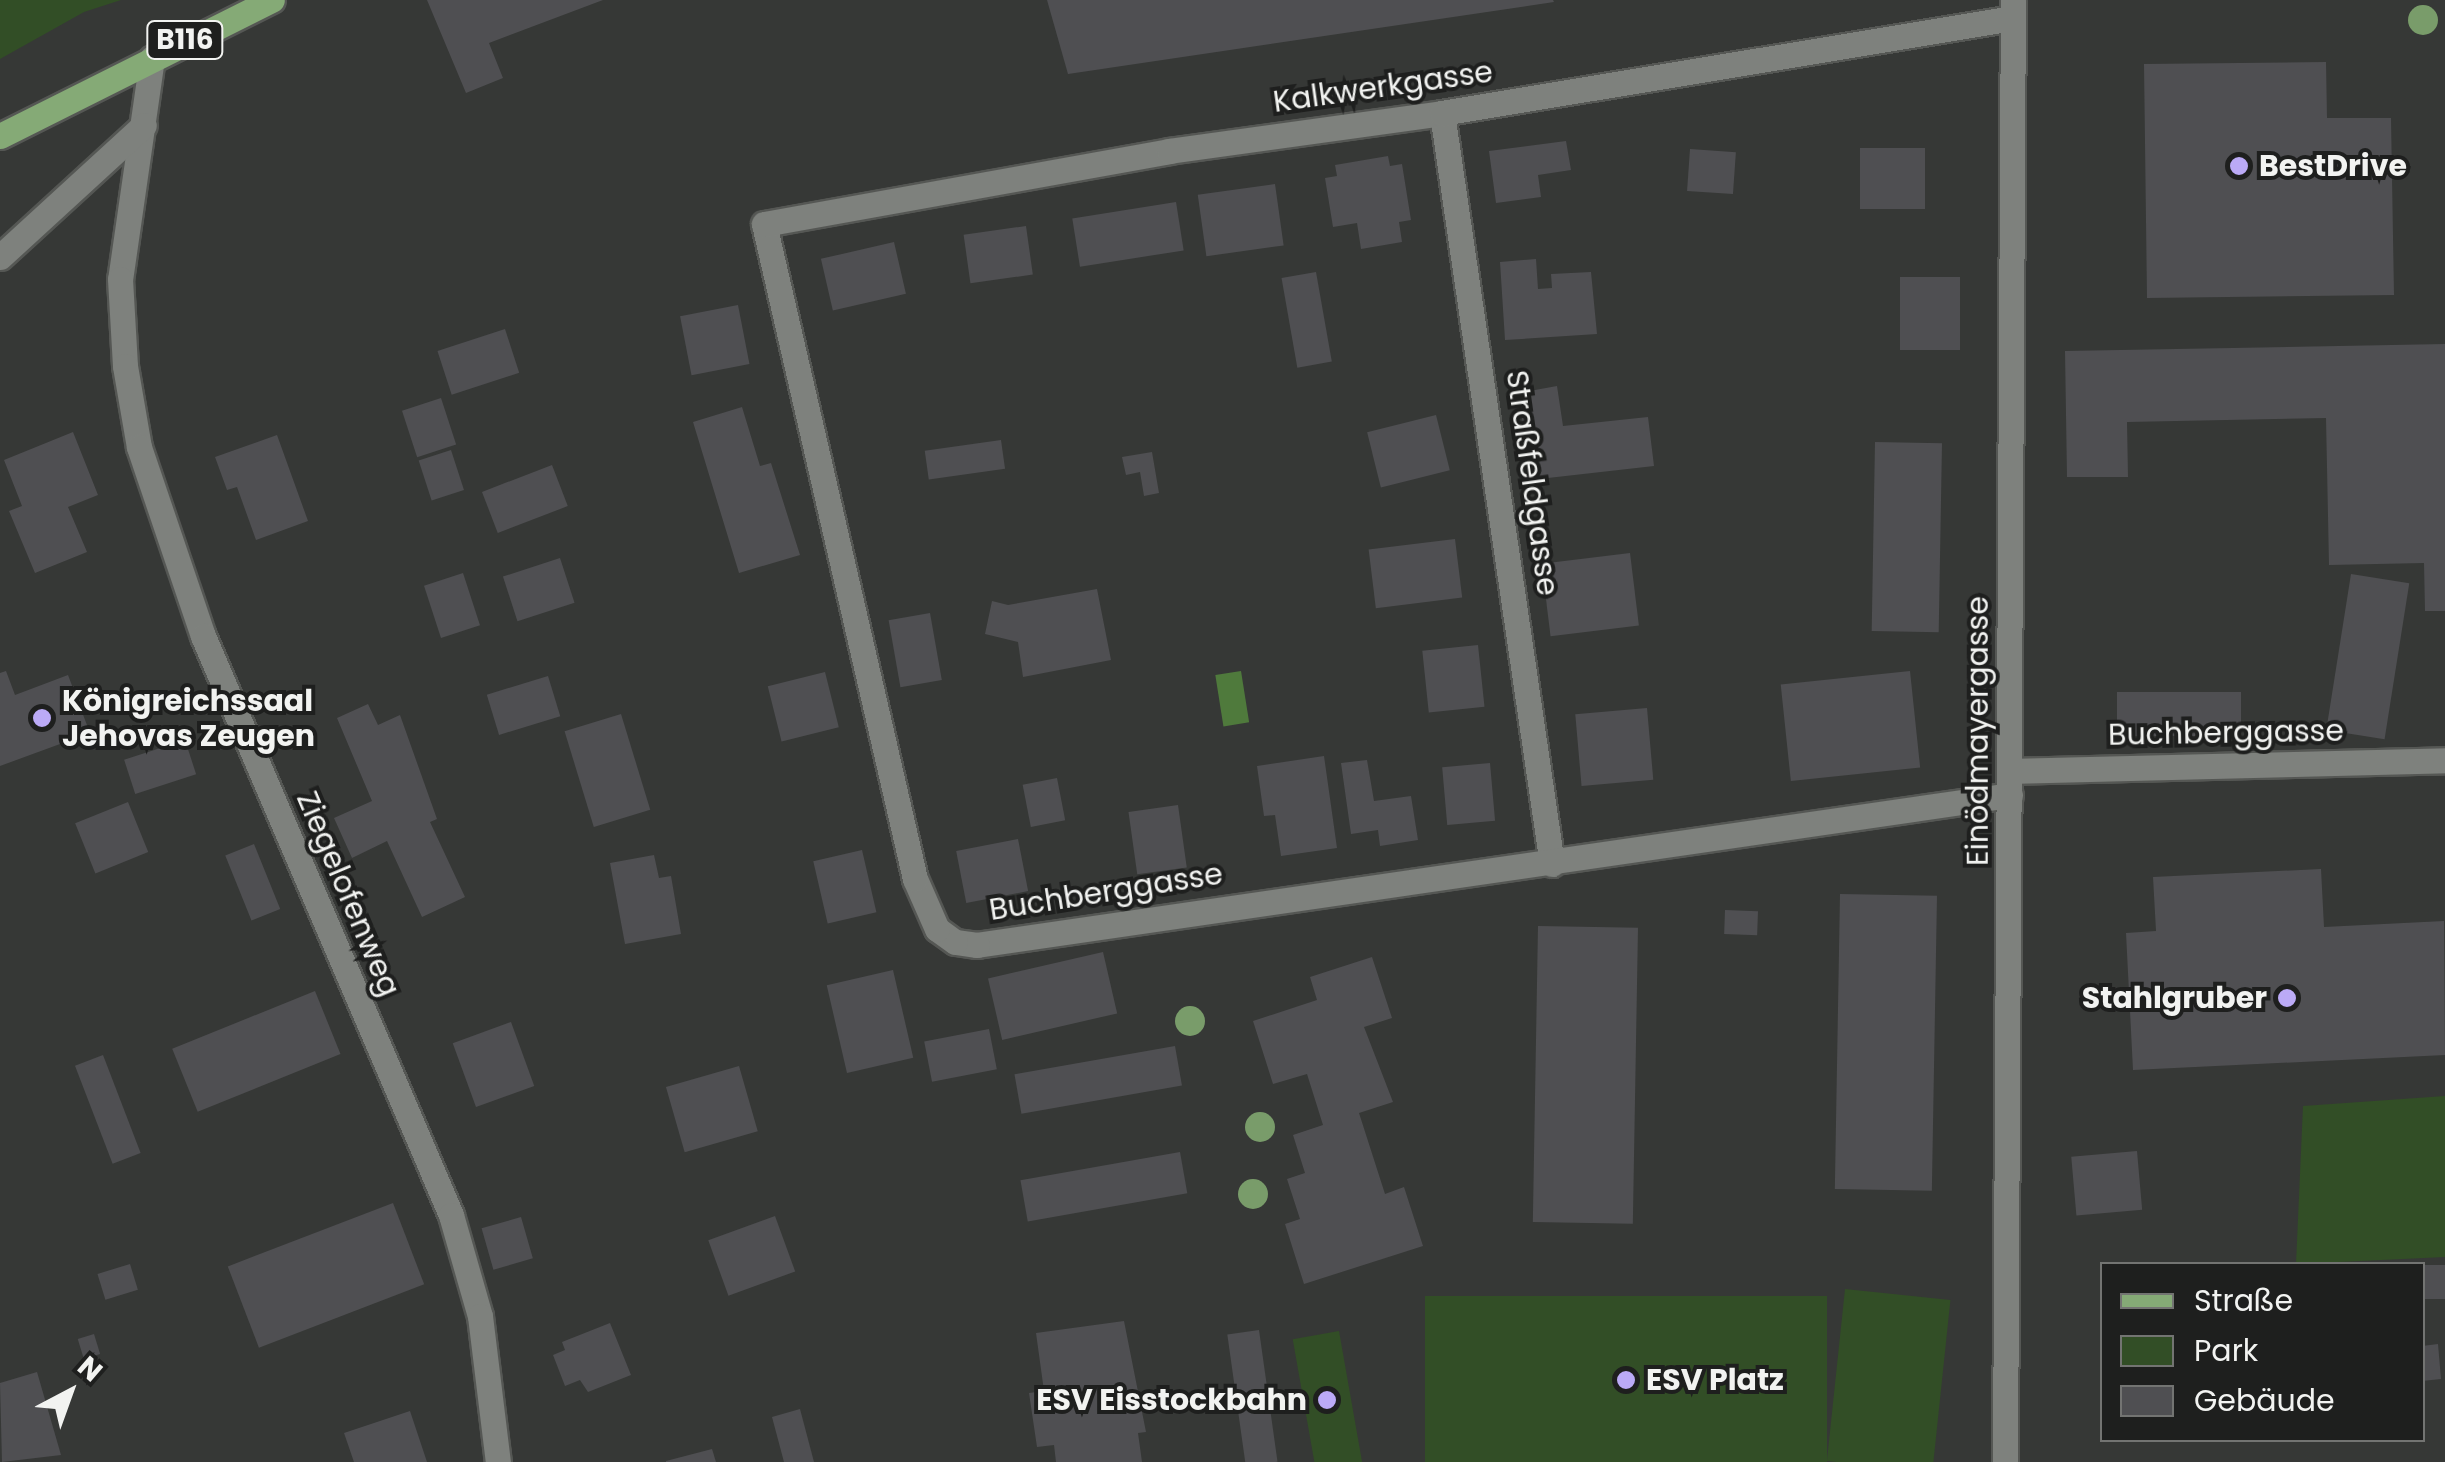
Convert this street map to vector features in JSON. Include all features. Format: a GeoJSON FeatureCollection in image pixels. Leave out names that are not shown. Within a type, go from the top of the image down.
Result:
{"type":"FeatureCollection","features":[{"type":"Feature","properties":{"kind":"main road","name":"B116"},"geometry":{"type":"LineString","coordinates":[[0,136],[272,0]]}},
{"type":"Feature","properties":{"kind":"street","name":"Kalkwerkgasse"},"geometry":{"type":"LineString","coordinates":[[764,224],[1169,151],[1442,113],[2012,9]]}},
{"type":"Feature","properties":{"kind":"street","name":"Einödmayergasse"},"geometry":{"type":"LineString","coordinates":[[2006,1462],[2012,9]]}},
{"type":"Feature","properties":{"kind":"street","name":"Ziegelofenweg"},"geometry":{"type":"LineString","coordinates":[[152,58],[120,279],[124,366],[139,447],[203,636],[451,1216],[480,1316],[498,1462]]}},
{"type":"Feature","properties":{"kind":"street","name":"Straßfeldgasse"},"geometry":{"type":"LineString","coordinates":[[1442,113],[1552,864]]}},
{"type":"Feature","properties":{"kind":"street"},"geometry":{"type":"LineString","coordinates":[[0,257],[144,124]]}},
{"type":"Feature","properties":{"kind":"street","name":"Buchberggasse"},"geometry":{"type":"LineString","coordinates":[[764,224],[915,878],[925,908],[946,936],[977,945],[1552,864],[2010,783],[2445,760]]}},
{"type":"Feature","properties":{"kind":"green space"},"geometry":{"type":"Polygon","coordinates":[[[0,0],[121,0],[84,12],[0,59],[0,0]]]}},
{"type":"Feature","properties":{"kind":"green space"},"geometry":{"type":"Polygon","coordinates":[[[2445,1096],[2445,1257],[2296,1262],[2303,1106],[2445,1096]]]}},
{"type":"Feature","properties":{"kind":"green space"},"geometry":{"type":"Polygon","coordinates":[[[1845,1289],[1950,1300],[1933,1462],[1827,1461],[1845,1289]]]}},
{"type":"Feature","properties":{"kind":"green space","name":"ESV Platz"},"geometry":{"type":"Polygon","coordinates":[[[1425,1296],[1827,1296],[1827,1462],[1425,1462],[1425,1296]]]}},
{"type":"Feature","properties":{"kind":"green space","name":"ESV Eisstockbahn"},"geometry":{"type":"Polygon","coordinates":[[[1339,1331],[1362,1462],[1314,1462],[1293,1339],[1339,1331]]]}},
{"type":"Feature","properties":{"kind":"shaded area"},"geometry":{"type":"Polygon","coordinates":[[[1241,671],[1249,722],[1223,726],[1215,675],[1241,671]]]}},
{"type":"Feature","properties":{"kind":"building"},"geometry":{"type":"Polygon","coordinates":[[[427,0],[603,0],[489,43],[503,78],[466,93],[427,0]]]}},
{"type":"Feature","properties":{"kind":"building"},"geometry":{"type":"Polygon","coordinates":[[[1047,0],[1553,0],[1554,2],[1068,74],[1047,0]]]}},
{"type":"Feature","properties":{"kind":"building"},"geometry":{"type":"Polygon","coordinates":[[[2326,62],[2327,118],[2391,118],[2394,295],[2147,298],[2144,64],[2326,62]]]}},
{"type":"Feature","properties":{"kind":"building"},"geometry":{"type":"Polygon","coordinates":[[[1566,141],[1571,170],[1538,175],[1541,197],[1496,203],[1489,151],[1566,141]]]}},
{"type":"Feature","properties":{"kind":"building"},"geometry":{"type":"Polygon","coordinates":[[[1860,148],[1925,148],[1925,209],[1860,209],[1860,148]]]}},
{"type":"Feature","properties":{"kind":"building"},"geometry":{"type":"Polygon","coordinates":[[[1690,149],[1736,152],[1733,194],[1687,191],[1690,149]]]}},
{"type":"Feature","properties":{"kind":"building"},"geometry":{"type":"Polygon","coordinates":[[[1388,156],[1390,166],[1402,164],[1411,220],[1399,222],[1402,242],[1361,249],[1357,223],[1333,227],[1325,178],[1337,176],[1335,165],[1388,156]]]}},
{"type":"Feature","properties":{"kind":"building"},"geometry":{"type":"Polygon","coordinates":[[[1275,184],[1284,245],[1206,256],[1198,195],[1275,184]]]}},
{"type":"Feature","properties":{"kind":"building"},"geometry":{"type":"Polygon","coordinates":[[[1176,202],[1184,250],[1080,267],[1072,218],[1176,202]]]}},
{"type":"Feature","properties":{"kind":"building"},"geometry":{"type":"Polygon","coordinates":[[[1026,226],[1033,275],[970,283],[964,235],[1026,226]]]}},
{"type":"Feature","properties":{"kind":"building"},"geometry":{"type":"Polygon","coordinates":[[[894,242],[906,294],[833,311],[821,259],[894,242]]]}},
{"type":"Feature","properties":{"kind":"building"},"geometry":{"type":"Polygon","coordinates":[[[1536,259],[1538,289],[1552,288],[1551,274],[1591,272],[1597,334],[1505,340],[1500,262],[1536,259]]]}},
{"type":"Feature","properties":{"kind":"building"},"geometry":{"type":"Polygon","coordinates":[[[1316,272],[1332,362],[1297,368],[1282,278],[1316,272]]]}},
{"type":"Feature","properties":{"kind":"building"},"geometry":{"type":"Polygon","coordinates":[[[1900,277],[1960,277],[1960,350],[1900,350],[1900,277]]]}},
{"type":"Feature","properties":{"kind":"building"},"geometry":{"type":"Polygon","coordinates":[[[738,305],[749,364],[692,375],[680,316],[738,305]]]}},
{"type":"Feature","properties":{"kind":"building"},"geometry":{"type":"Polygon","coordinates":[[[505,329],[519,373],[452,395],[437,351],[505,329]]]}},
{"type":"Feature","properties":{"kind":"building"},"geometry":{"type":"Polygon","coordinates":[[[2445,344],[2445,611],[2425,611],[2424,563],[2329,565],[2326,418],[2127,422],[2128,477],[2067,477],[2065,351],[2445,344]]]}},
{"type":"Feature","properties":{"kind":"building"},"geometry":{"type":"Polygon","coordinates":[[[1557,386],[1563,426],[1648,417],[1654,466],[1539,479],[1534,430],[1524,431],[1518,393],[1557,386]]]}},
{"type":"Feature","properties":{"kind":"building"},"geometry":{"type":"Polygon","coordinates":[[[441,398],[456,445],[417,457],[402,411],[441,398]]]}},
{"type":"Feature","properties":{"kind":"building"},"geometry":{"type":"Polygon","coordinates":[[[742,407],[760,466],[771,463],[800,555],[739,573],[693,422],[742,407]]]}},
{"type":"Feature","properties":{"kind":"building"},"geometry":{"type":"Polygon","coordinates":[[[1436,415],[1450,470],[1381,487],[1367,432],[1436,415]]]}},
{"type":"Feature","properties":{"kind":"building"},"geometry":{"type":"Polygon","coordinates":[[[73,432],[98,495],[68,507],[87,552],[35,573],[9,511],[22,506],[4,460],[73,432]]]}},
{"type":"Feature","properties":{"kind":"building"},"geometry":{"type":"Polygon","coordinates":[[[277,435],[308,521],[256,540],[237,487],[227,490],[215,457],[277,435]]]}},
{"type":"Feature","properties":{"kind":"building"},"geometry":{"type":"Polygon","coordinates":[[[1001,440],[1005,469],[929,479],[925,451],[1001,440]]]}},
{"type":"Feature","properties":{"kind":"building"},"geometry":{"type":"Polygon","coordinates":[[[1875,442],[1942,443],[1939,632],[1872,631],[1875,442]]]}},
{"type":"Feature","properties":{"kind":"building"},"geometry":{"type":"Polygon","coordinates":[[[451,450],[464,490],[432,500],[419,461],[451,450]]]}},
{"type":"Feature","properties":{"kind":"building"},"geometry":{"type":"Polygon","coordinates":[[[1152,452],[1159,493],[1144,496],[1140,472],[1126,475],[1122,457],[1152,452]]]}},
{"type":"Feature","properties":{"kind":"building"},"geometry":{"type":"Polygon","coordinates":[[[552,465],[568,506],[498,533],[482,492],[552,465]]]}},
{"type":"Feature","properties":{"kind":"building"},"geometry":{"type":"Polygon","coordinates":[[[1455,539],[1462,598],[1376,608],[1369,550],[1455,539]]]}},
{"type":"Feature","properties":{"kind":"building"},"geometry":{"type":"Polygon","coordinates":[[[1630,553],[1639,625],[1551,636],[1542,564],[1630,553]]]}},
{"type":"Feature","properties":{"kind":"building"},"geometry":{"type":"Polygon","coordinates":[[[560,558],[575,603],[517,621],[503,577],[560,558]]]}},
{"type":"Feature","properties":{"kind":"building"},"geometry":{"type":"Polygon","coordinates":[[[463,573],[480,625],[441,638],[424,586],[463,573]]]}},
{"type":"Feature","properties":{"kind":"building"},"geometry":{"type":"Polygon","coordinates":[[[2351,574],[2409,583],[2385,739],[2326,730],[2351,574]]]}},
{"type":"Feature","properties":{"kind":"building"},"geometry":{"type":"Polygon","coordinates":[[[1097,589],[1111,660],[1023,677],[1018,642],[985,634],[992,601],[1008,605],[1097,589]]]}},
{"type":"Feature","properties":{"kind":"building"},"geometry":{"type":"Polygon","coordinates":[[[930,613],[942,680],[900,687],[889,620],[930,613]]]}},
{"type":"Feature","properties":{"kind":"building"},"geometry":{"type":"Polygon","coordinates":[[[1478,645],[1484,707],[1429,713],[1422,651],[1478,645]]]}},
{"type":"Feature","properties":{"kind":"building","name":"Königreichssaal Jehovas Zeugen"},"geometry":{"type":"Polygon","coordinates":[[[6,671],[15,695],[68,675],[90,733],[0,766],[0,673],[6,671]]]}},
{"type":"Feature","properties":{"kind":"building"},"geometry":{"type":"Polygon","coordinates":[[[1910,671],[1920,767],[1791,781],[1781,685],[1910,671]]]}},
{"type":"Feature","properties":{"kind":"building"},"geometry":{"type":"Polygon","coordinates":[[[825,672],[839,727],[782,742],[768,686],[825,672]]]}},
{"type":"Feature","properties":{"kind":"building"},"geometry":{"type":"Polygon","coordinates":[[[548,676],[560,716],[499,735],[487,695],[548,676]]]}},
{"type":"Feature","properties":{"kind":"building"},"geometry":{"type":"Polygon","coordinates":[[[2117,692],[2241,692],[2241,736],[2117,736],[2117,692]]]}},
{"type":"Feature","properties":{"kind":"building"},"geometry":{"type":"Polygon","coordinates":[[[368,704],[378,725],[400,715],[437,819],[430,822],[465,897],[422,917],[387,841],[352,858],[334,818],[372,801],[337,718],[368,704]]]}},
{"type":"Feature","properties":{"kind":"building"},"geometry":{"type":"Polygon","coordinates":[[[1647,708],[1653,780],[1582,786],[1575,714],[1647,708]]]}},
{"type":"Feature","properties":{"kind":"building"},"geometry":{"type":"Polygon","coordinates":[[[621,714],[650,810],[594,827],[565,731],[621,714]]]}},
{"type":"Feature","properties":{"kind":"building"},"geometry":{"type":"Polygon","coordinates":[[[185,740],[196,774],[135,794],[124,760],[185,740]]]}},
{"type":"Feature","properties":{"kind":"building"},"geometry":{"type":"Polygon","coordinates":[[[1324,756],[1337,848],[1281,856],[1275,815],[1264,816],[1257,766],[1324,756]]]}},
{"type":"Feature","properties":{"kind":"building"},"geometry":{"type":"Polygon","coordinates":[[[1367,760],[1374,801],[1411,796],[1418,840],[1380,846],[1378,830],[1351,834],[1341,763],[1367,760]]]}},
{"type":"Feature","properties":{"kind":"building"},"geometry":{"type":"Polygon","coordinates":[[[1490,763],[1495,821],[1447,825],[1442,767],[1490,763]]]}},
{"type":"Feature","properties":{"kind":"building"},"geometry":{"type":"Polygon","coordinates":[[[1057,778],[1065,820],[1031,827],[1023,785],[1057,778]]]}},
{"type":"Feature","properties":{"kind":"building"},"geometry":{"type":"Polygon","coordinates":[[[128,802],[148,852],[95,873],[75,823],[128,802]]]}},
{"type":"Feature","properties":{"kind":"building"},"geometry":{"type":"Polygon","coordinates":[[[1178,805],[1187,867],[1137,874],[1128,812],[1178,805]]]}},
{"type":"Feature","properties":{"kind":"building"},"geometry":{"type":"Polygon","coordinates":[[[1018,839],[1028,891],[966,903],[956,851],[1018,839]]]}},
{"type":"Feature","properties":{"kind":"building"},"geometry":{"type":"Polygon","coordinates":[[[254,844],[280,909],[251,921],[225,856],[254,844]]]}},
{"type":"Feature","properties":{"kind":"building"},"geometry":{"type":"Polygon","coordinates":[[[862,850],[876,912],[828,924],[813,861],[862,850]]]}},
{"type":"Feature","properties":{"kind":"building"},"geometry":{"type":"Polygon","coordinates":[[[654,855],[659,878],[671,876],[681,934],[625,944],[610,863],[654,855]]]}},
{"type":"Feature","properties":{"kind":"building","name":"Stahlgruber"},"geometry":{"type":"Polygon","coordinates":[[[2321,869],[2324,927],[2444,921],[2445,1055],[2133,1070],[2126,933],[2156,931],[2153,877],[2321,869]]]}},
{"type":"Feature","properties":{"kind":"building"},"geometry":{"type":"Polygon","coordinates":[[[1840,894],[1937,896],[1932,1191],[1835,1189],[1840,894]]]}},
{"type":"Feature","properties":{"kind":"building"},"geometry":{"type":"Polygon","coordinates":[[[1725,910],[1758,911],[1757,935],[1724,934],[1725,910]]]}},
{"type":"Feature","properties":{"kind":"building"},"geometry":{"type":"Polygon","coordinates":[[[1538,926],[1638,928],[1633,1224],[1533,1222],[1538,926]]]}},
{"type":"Feature","properties":{"kind":"building"},"geometry":{"type":"Polygon","coordinates":[[[1103,952],[1117,1013],[1002,1040],[988,979],[1103,952]]]}},
{"type":"Feature","properties":{"kind":"building"},"geometry":{"type":"Polygon","coordinates":[[[1372,957],[1392,1018],[1364,1027],[1393,1102],[1359,1113],[1385,1194],[1404,1187],[1423,1246],[1304,1284],[1285,1224],[1300,1219],[1287,1179],[1305,1173],[1293,1135],[1323,1125],[1307,1074],[1273,1084],[1253,1021],[1317,1000],[1310,977],[1372,957]]]}},
{"type":"Feature","properties":{"kind":"building"},"geometry":{"type":"Polygon","coordinates":[[[893,970],[913,1058],[847,1073],[827,985],[893,970]]]}},
{"type":"Feature","properties":{"kind":"building"},"geometry":{"type":"Polygon","coordinates":[[[315,991],[340,1054],[198,1112],[172,1049],[315,991]]]}},
{"type":"Feature","properties":{"kind":"building"},"geometry":{"type":"Polygon","coordinates":[[[511,1022],[534,1086],[476,1107],[453,1043],[511,1022]]]}},
{"type":"Feature","properties":{"kind":"building"},"geometry":{"type":"Polygon","coordinates":[[[989,1029],[997,1069],[932,1082],[924,1042],[989,1029]]]}},
{"type":"Feature","properties":{"kind":"building"},"geometry":{"type":"Polygon","coordinates":[[[1175,1046],[1182,1085],[1021,1114],[1014,1074],[1175,1046]]]}},
{"type":"Feature","properties":{"kind":"building"},"geometry":{"type":"Polygon","coordinates":[[[103,1055],[141,1153],[113,1164],[75,1066],[103,1055]]]}},
{"type":"Feature","properties":{"kind":"building"},"geometry":{"type":"Polygon","coordinates":[[[739,1066],[758,1131],[685,1152],[666,1087],[739,1066]]]}},
{"type":"Feature","properties":{"kind":"building"},"geometry":{"type":"Polygon","coordinates":[[[2137,1151],[2142,1210],[2076,1216],[2071,1157],[2137,1151]]]}},
{"type":"Feature","properties":{"kind":"building"},"geometry":{"type":"Polygon","coordinates":[[[1180,1152],[1187,1193],[1028,1221],[1020,1180],[1180,1152]]]}},
{"type":"Feature","properties":{"kind":"building"},"geometry":{"type":"Polygon","coordinates":[[[393,1203],[424,1284],[259,1348],[228,1266],[393,1203]]]}},
{"type":"Feature","properties":{"kind":"building"},"geometry":{"type":"Polygon","coordinates":[[[775,1216],[795,1271],[728,1296],[708,1240],[775,1216]]]}},
{"type":"Feature","properties":{"kind":"building"},"geometry":{"type":"Polygon","coordinates":[[[521,1217],[533,1258],[493,1270],[482,1228],[521,1217]]]}},
{"type":"Feature","properties":{"kind":"building"},"geometry":{"type":"Polygon","coordinates":[[[130,1264],[138,1290],[105,1300],[97,1274],[130,1264]]]}},
{"type":"Feature","properties":{"kind":"building"},"geometry":{"type":"Polygon","coordinates":[[[2425,1265],[2445,1265],[2445,1299],[2425,1299],[2425,1265]]]}},
{"type":"Feature","properties":{"kind":"building"},"geometry":{"type":"Polygon","coordinates":[[[1124,1321],[1146,1432],[1138,1433],[1142,1462],[1056,1462],[1054,1445],[1037,1447],[1029,1393],[1044,1391],[1036,1333],[1124,1321]]]}},
{"type":"Feature","properties":{"kind":"building"},"geometry":{"type":"Polygon","coordinates":[[[610,1323],[631,1375],[588,1392],[580,1380],[565,1386],[553,1355],[565,1350],[562,1342],[610,1323]]]}},
{"type":"Feature","properties":{"kind":"building"},"geometry":{"type":"Polygon","coordinates":[[[1259,1330],[1278,1462],[1245,1462],[1227,1334],[1259,1330]]]}},
{"type":"Feature","properties":{"kind":"building"},"geometry":{"type":"Polygon","coordinates":[[[94,1334],[100,1354],[84,1359],[78,1339],[94,1334]]]}},
{"type":"Feature","properties":{"kind":"building"},"geometry":{"type":"Polygon","coordinates":[[[2438,1344],[2441,1379],[2425,1381],[2425,1346],[2438,1344]]]}},
{"type":"Feature","properties":{"kind":"building"},"geometry":{"type":"Polygon","coordinates":[[[37,1372],[61,1455],[2,1462],[0,1383],[37,1372]]]}},
{"type":"Feature","properties":{"kind":"building"},"geometry":{"type":"Polygon","coordinates":[[[800,1409],[814,1462],[784,1462],[772,1417],[800,1409]]]}},
{"type":"Feature","properties":{"kind":"building"},"geometry":{"type":"Polygon","coordinates":[[[410,1411],[427,1462],[354,1462],[344,1433],[410,1411]]]}},
{"type":"Feature","properties":{"kind":"building"},"geometry":{"type":"Polygon","coordinates":[[[712,1449],[716,1462],[666,1462],[666,1461],[712,1449]]]}},
{"type":"Feature","properties":{"kind":"place","name":"BestDrive"},"geometry":{"type":"Point","coordinates":[2239,166]}},
{"type":"Feature","properties":{"kind":"place","name":"Königreichssaal Jehovas Zeugen"},"geometry":{"type":"Point","coordinates":[42,718]}},
{"type":"Feature","properties":{"kind":"place","name":"Stahlgruber"},"geometry":{"type":"Point","coordinates":[2287,998]}},
{"type":"Feature","properties":{"kind":"place","name":"ESV Platz"},"geometry":{"type":"Point","coordinates":[1626,1380]}},
{"type":"Feature","properties":{"kind":"place","name":"ESV Eisstockbahn"},"geometry":{"type":"Point","coordinates":[1327,1400]}}]}
